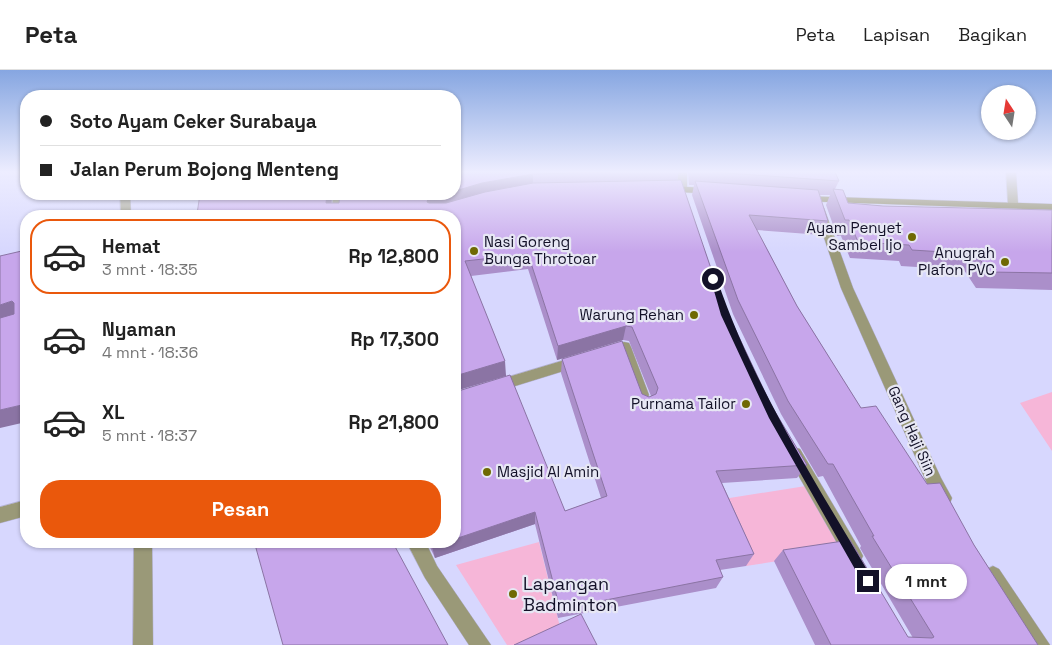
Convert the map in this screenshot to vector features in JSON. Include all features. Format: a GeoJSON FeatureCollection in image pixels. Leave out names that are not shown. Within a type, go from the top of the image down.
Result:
{"type":"FeatureCollection","features":[{"type":"Feature","properties":{"kind":"main road"},"geometry":{"type":"LineString","coordinates":[[800,199],[1052,206]]}},
{"type":"Feature","properties":{"kind":"street"},"geometry":{"type":"LineString","coordinates":[[686,199],[689,206]]}},
{"type":"Feature","properties":{"kind":"street"},"geometry":{"type":"LineString","coordinates":[[1013,199],[1013,204]]}},
{"type":"Feature","properties":{"kind":"street","name":"Gang Haji Siin"},"geometry":{"type":"LineString","coordinates":[[817,200],[847,288],[935,483],[950,508]]}},
{"type":"Feature","properties":{"kind":"street"},"geometry":{"type":"LineString","coordinates":[[483,390],[624,346],[645,403]]}},
{"type":"Feature","properties":{"kind":"street"},"geometry":{"type":"LineString","coordinates":[[788,443],[859,565]]}},
{"type":"Feature","properties":{"kind":"street"},"geometry":{"type":"LineString","coordinates":[[0,515],[20,510]]}},
{"type":"Feature","properties":{"kind":"street"},"geometry":{"type":"LineString","coordinates":[[143,548],[144,645]]}},
{"type":"Feature","properties":{"kind":"street"},"geometry":{"type":"LineString","coordinates":[[419,548],[432,572],[481,645]]}},
{"type":"Feature","properties":{"kind":"street"},"geometry":{"type":"LineString","coordinates":[[986,565],[1040,645]]}},
{"type":"Feature","properties":{"kind":"shaded area"},"geometry":{"type":"Polygon","coordinates":[[[1052,392],[1052,451],[1020,403],[1052,392]]]}},
{"type":"Feature","properties":{"kind":"shaded area"},"geometry":{"type":"Polygon","coordinates":[[[812,485],[841,551],[746,566],[717,500],[812,485]]]}},
{"type":"Feature","properties":{"kind":"shaded area","name":"Lapangan Badminton"},"geometry":{"type":"Polygon","coordinates":[[[539,542],[561,631],[532,645],[507,645],[456,565],[539,542]]]}},
{"type":"Feature","properties":{"kind":"building"},"geometry":{"type":"Polygon","coordinates":[[[461,199],[687,199],[722,301],[771,405],[807,465],[716,471],[754,554],[716,560],[723,577],[560,609],[535,512],[461,537],[461,390],[510,375],[565,511],[607,496],[562,359],[622,341],[642,394],[649,397],[656,394],[658,388],[632,327],[626,326],[558,346],[528,254],[465,261],[505,361],[461,374],[461,210],[198,210],[199,200],[326,200],[326,203],[339,203],[339,200],[428,200],[429,203],[446,203],[461,199]]]}},
{"type":"Feature","properties":{"kind":"building"},"geometry":{"type":"Polygon","coordinates":[[[701,199],[821,199],[828,221],[749,215],[797,306],[861,408],[876,406],[927,484],[940,483],[974,545],[1038,645],[831,645],[783,550],[850,540],[908,637],[934,637],[872,536],[874,536],[833,464],[828,464],[788,401],[738,300],[701,199]]]}},
{"type":"Feature","properties":{"kind":"building"},"geometry":{"type":"Polygon","coordinates":[[[837,199],[846,199],[848,203],[883,206],[1052,210],[1052,273],[989,272],[976,254],[912,250],[909,245],[858,242],[849,220],[845,220],[837,199]]]}},
{"type":"Feature","properties":{"kind":"building"},"geometry":{"type":"Polygon","coordinates":[[[20,251],[20,405],[0,410],[0,318],[14,314],[14,303],[12,301],[0,305],[0,256],[20,251]]]}},
{"type":"Feature","properties":{"kind":"building"},"geometry":{"type":"Polygon","coordinates":[[[256,548],[396,548],[448,645],[283,645],[256,548]]]}},
{"type":"Feature","properties":{"kind":"building"},"geometry":{"type":"Polygon","coordinates":[[[581,614],[597,645],[514,645],[581,614]]]}},
{"type":"Feature","properties":{"kind":"place","name":"Ayam Penyet Sambel Ijo"},"geometry":{"type":"Point","coordinates":[912,237]}},
{"type":"Feature","properties":{"kind":"place","name":"Nasi Goreng Bunga Throtoar"},"geometry":{"type":"Point","coordinates":[474,251]}},
{"type":"Feature","properties":{"kind":"place","name":"Anugrah Plafon PVC"},"geometry":{"type":"Point","coordinates":[1005,262]}},
{"type":"Feature","properties":{"kind":"place","name":"Warung Rehan"},"geometry":{"type":"Point","coordinates":[694,315]}},
{"type":"Feature","properties":{"kind":"place","name":"Purnama Tailor"},"geometry":{"type":"Point","coordinates":[746,404]}},
{"type":"Feature","properties":{"kind":"place","name":"Masjid Al Amin"},"geometry":{"type":"Point","coordinates":[487,472]}},
{"type":"Feature","properties":{"kind":"place","name":"Lapangan Badminton"},"geometry":{"type":"Point","coordinates":[513,594]}},
{"type":"Feature","properties":{"kind":"route"},"geometry":{"type":"LineString","coordinates":[[713,279],[725,315],[773,418],[868,581]]}}]}
